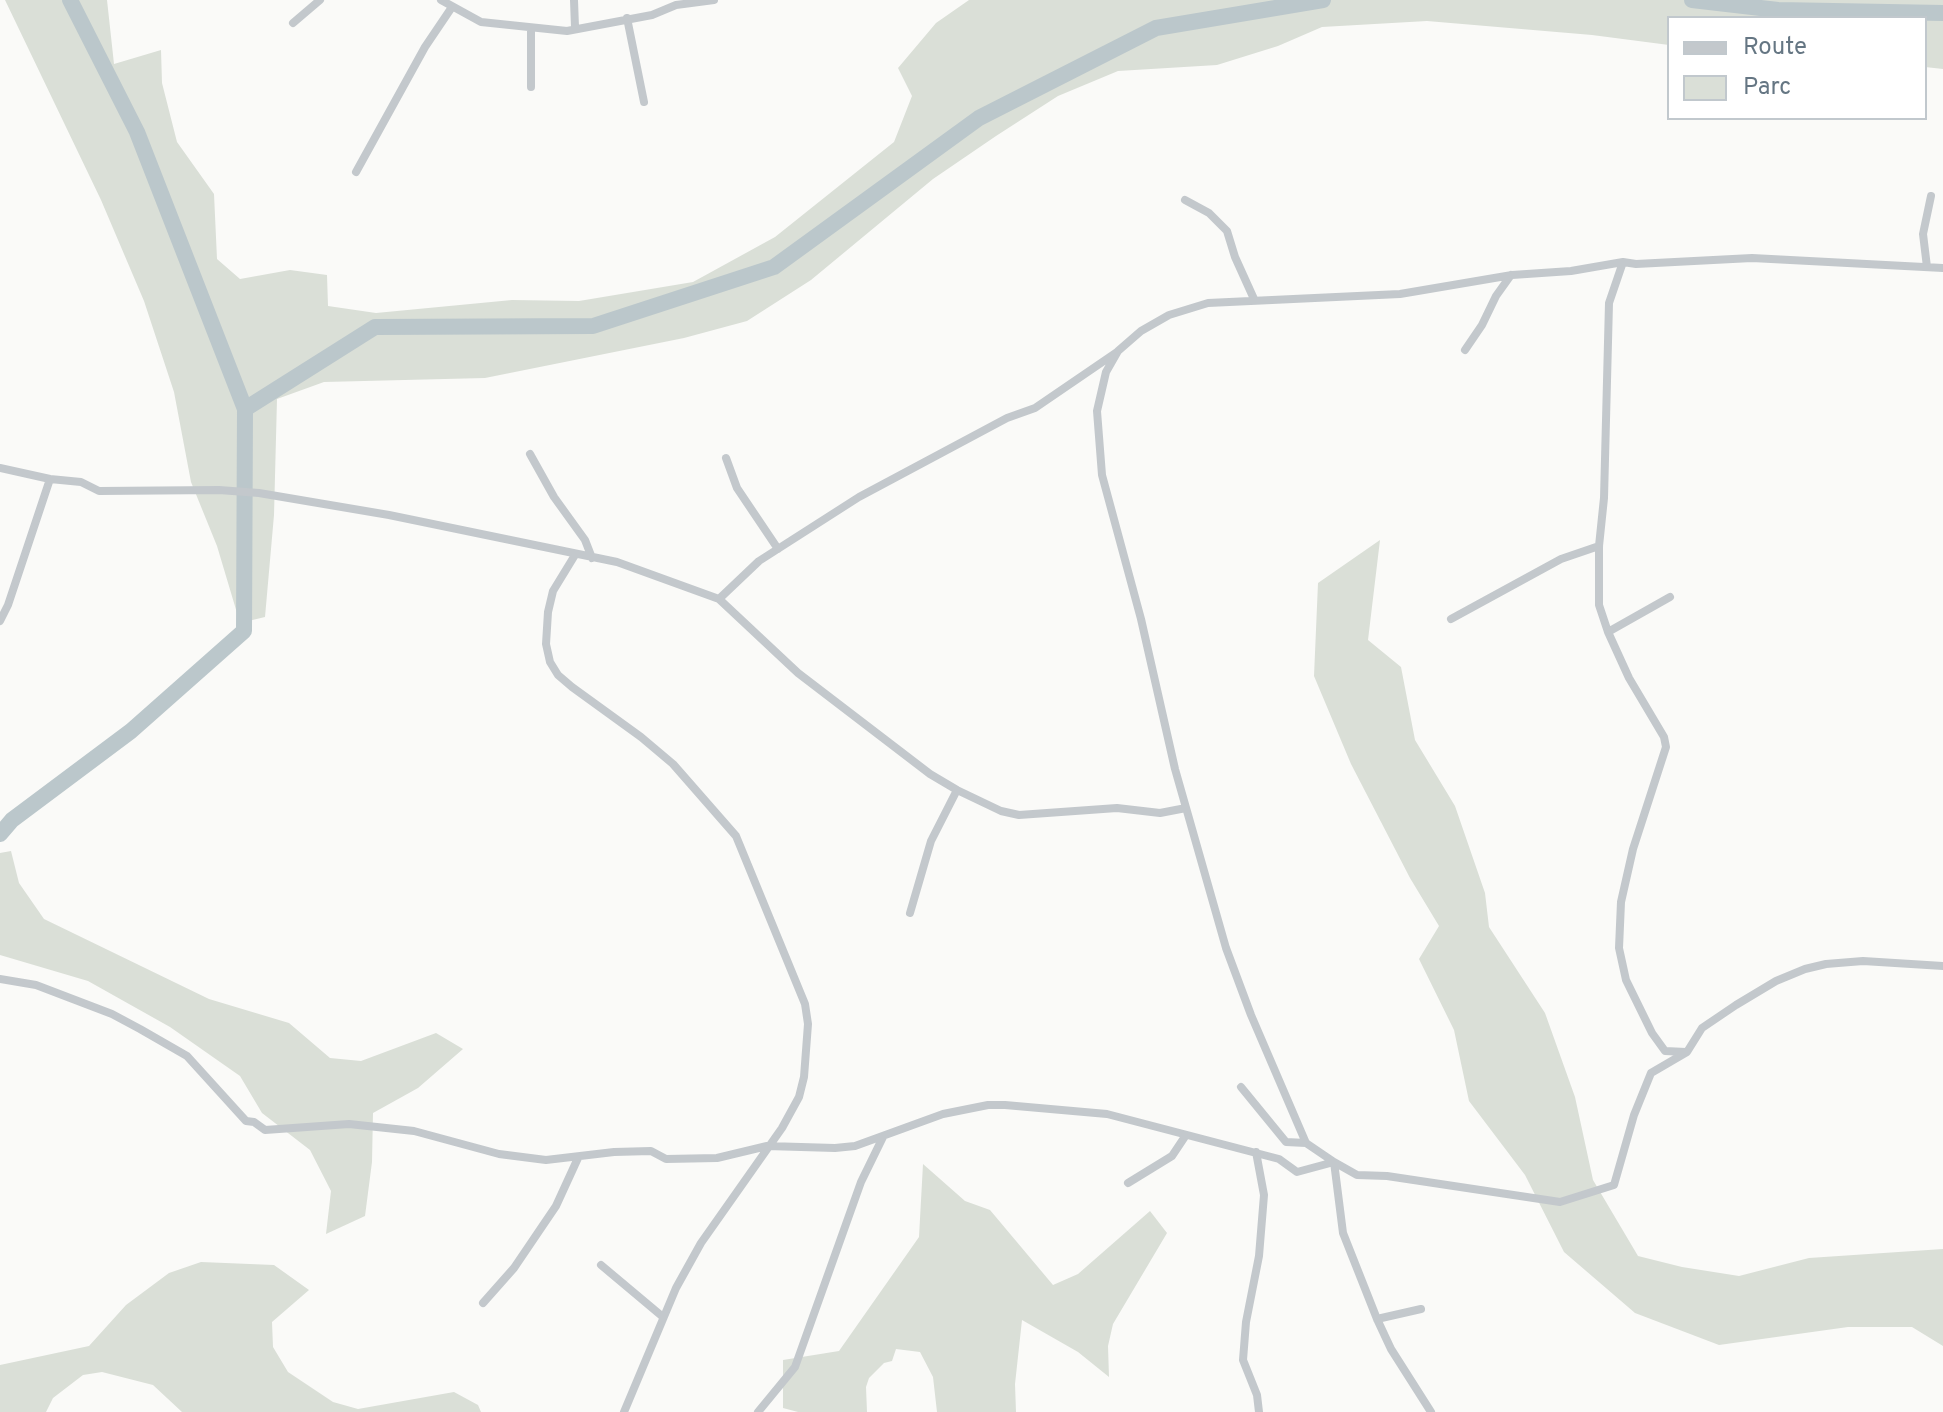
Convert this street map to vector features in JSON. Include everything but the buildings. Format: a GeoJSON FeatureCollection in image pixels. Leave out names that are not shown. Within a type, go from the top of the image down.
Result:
{"type":"FeatureCollection","features":[{"type":"Feature","properties":{"kind":"street"},"geometry":{"type":"LineString","coordinates":[[293,23],[320,0]]}},
{"type":"Feature","properties":{"kind":"street"},"geometry":{"type":"LineString","coordinates":[[441,0],[481,22],[567,31],[575,27],[652,15],[676,5],[714,0]]}},
{"type":"Feature","properties":{"kind":"street"},"geometry":{"type":"LineString","coordinates":[[574,0],[575,27]]}},
{"type":"Feature","properties":{"kind":"street"},"geometry":{"type":"LineString","coordinates":[[356,172],[425,47],[452,7]]}},
{"type":"Feature","properties":{"kind":"street"},"geometry":{"type":"LineString","coordinates":[[627,18],[644,102]]}},
{"type":"Feature","properties":{"kind":"street"},"geometry":{"type":"LineString","coordinates":[[531,29],[531,87]]}},
{"type":"Feature","properties":{"kind":"street"},"geometry":{"type":"LineString","coordinates":[[1927,267],[1923,234],[1931,196]]}},
{"type":"Feature","properties":{"kind":"street"},"geometry":{"type":"LineString","coordinates":[[1185,200],[1209,213],[1227,231],[1254,299]]}},
{"type":"Feature","properties":{"kind":"street"},"geometry":{"type":"LineString","coordinates":[[719,599],[759,561],[859,497],[1007,418],[1035,408],[1118,351],[1141,331],[1169,315],[1208,303],[1386,296],[1512,275],[1571,271],[1623,262],[1636,264],[1752,258],[1943,268]]}},
{"type":"Feature","properties":{"kind":"street"},"geometry":{"type":"LineString","coordinates":[[1623,262],[1609,303],[1599,605],[1629,678],[1666,742],[1633,849],[1621,902],[1622,963],[1634,1000],[1665,1051],[1687,1052]]}},
{"type":"Feature","properties":{"kind":"street"},"geometry":{"type":"LineString","coordinates":[[1465,350],[1496,296],[1512,275]]}},
{"type":"Feature","properties":{"kind":"street"},"geometry":{"type":"LineString","coordinates":[[1118,351],[1106,372],[1097,411],[1099,451],[1109,503],[1141,619],[1162,718],[1186,808],[1234,971],[1306,1143]]}},
{"type":"Feature","properties":{"kind":"street"},"geometry":{"type":"LineString","coordinates":[[530,454],[554,497],[585,540],[592,558]]}},
{"type":"Feature","properties":{"kind":"street"},"geometry":{"type":"LineString","coordinates":[[726,458],[737,488],[778,549]]}},
{"type":"Feature","properties":{"kind":"street"},"geometry":{"type":"LineString","coordinates":[[0,468],[81,482],[99,491],[219,490],[259,493],[389,515],[617,562],[719,599],[798,673],[930,774],[1009,814],[1117,808],[1160,813],[1186,808]]}},
{"type":"Feature","properties":{"kind":"street"},"geometry":{"type":"LineString","coordinates":[[0,621],[50,479]]}},
{"type":"Feature","properties":{"kind":"street"},"geometry":{"type":"LineString","coordinates":[[1451,619],[1561,559],[1599,546]]}},
{"type":"Feature","properties":{"kind":"street"},"geometry":{"type":"LineString","coordinates":[[575,555],[553,591],[548,612],[546,644],[550,662],[558,675],[572,687],[673,764],[736,836],[805,1004],[808,1024],[802,1087],[782,1128],[701,1243],[663,1317],[624,1412]]}},
{"type":"Feature","properties":{"kind":"street"},"geometry":{"type":"LineString","coordinates":[[1608,632],[1670,597]]}},
{"type":"Feature","properties":{"kind":"street"},"geometry":{"type":"LineString","coordinates":[[910,913],[931,841],[957,790]]}},
{"type":"Feature","properties":{"kind":"street"},"geometry":{"type":"LineString","coordinates":[[1241,1087],[1286,1142],[1306,1143],[1357,1175],[1387,1176],[1560,1202],[1614,1185],[1634,1115],[1651,1073],[1687,1052],[1702,1028],[1776,981],[1805,969],[1844,961],[1943,966]]}},
{"type":"Feature","properties":{"kind":"street"},"geometry":{"type":"LineString","coordinates":[[0,979],[36,985],[112,1014],[140,1029],[187,1056],[246,1121],[254,1122],[265,1130],[349,1124],[414,1131],[506,1156],[546,1160],[651,1151],[666,1159],[717,1158],[767,1146],[855,1146],[943,1114],[988,1105],[1005,1105],[1099,1112],[1256,1152],[1279,1159],[1297,1172],[1334,1162]]}},
{"type":"Feature","properties":{"kind":"street"},"geometry":{"type":"LineString","coordinates":[[1128,1183],[1172,1156],[1186,1135]]}},
{"type":"Feature","properties":{"kind":"street"},"geometry":{"type":"LineString","coordinates":[[758,1412],[795,1367],[861,1182],[883,1137]]}},
{"type":"Feature","properties":{"kind":"street"},"geometry":{"type":"LineString","coordinates":[[1256,1152],[1264,1195],[1259,1256],[1246,1322],[1243,1360],[1257,1395],[1259,1412]]}},
{"type":"Feature","properties":{"kind":"street"},"geometry":{"type":"LineString","coordinates":[[483,1303],[514,1268],[556,1206],[578,1158]]}},
{"type":"Feature","properties":{"kind":"street"},"geometry":{"type":"LineString","coordinates":[[1334,1162],[1343,1233],[1391,1349],[1431,1412]]}},
{"type":"Feature","properties":{"kind":"street"},"geometry":{"type":"LineString","coordinates":[[601,1265],[663,1317]]}},
{"type":"Feature","properties":{"kind":"street"},"geometry":{"type":"LineString","coordinates":[[1377,1319],[1421,1309]]}},
{"type":"Feature","properties":{"kind":"green space"},"geometry":{"type":"Polygon","coordinates":[[[5,0],[107,0],[114,64],[161,50],[162,83],[177,142],[214,194],[217,259],[240,279],[290,270],[327,275],[328,306],[376,313],[512,300],[579,301],[693,282],[775,237],[894,142],[912,96],[898,68],[936,23],[969,0],[1943,0],[1943,69],[1927,67],[1927,16],[1667,16],[1667,45],[1427,21],[1322,27],[1278,46],[1217,65],[1118,71],[1058,96],[996,136],[933,179],[811,280],[747,321],[684,338],[485,378],[324,382],[277,399],[274,515],[265,617],[240,623],[217,546],[191,482],[174,392],[144,301],[101,200],[5,0]]]}},
{"type":"Feature","properties":{"kind":"green space"},"geometry":{"type":"Polygon","coordinates":[[[1380,540],[1368,640],[1401,667],[1415,740],[1455,806],[1485,893],[1489,927],[1545,1013],[1575,1097],[1593,1180],[1638,1256],[1739,1276],[1809,1258],[1943,1249],[1943,1346],[1912,1327],[1848,1327],[1719,1345],[1635,1313],[1564,1252],[1525,1175],[1469,1101],[1454,1030],[1419,959],[1439,926],[1410,878],[1351,764],[1314,676],[1318,583],[1380,540]]]}},
{"type":"Feature","properties":{"kind":"green space"},"geometry":{"type":"Polygon","coordinates":[[[11,851],[19,883],[44,919],[209,999],[289,1023],[330,1058],[361,1061],[436,1033],[463,1049],[418,1088],[373,1113],[372,1162],[365,1216],[326,1234],[331,1191],[310,1150],[262,1113],[240,1076],[170,1027],[88,981],[0,955],[0,853],[11,851]]]}},
{"type":"Feature","properties":{"kind":"green space"},"geometry":{"type":"Polygon","coordinates":[[[923,1164],[965,1201],[990,1210],[1053,1285],[1078,1274],[1150,1211],[1167,1233],[1113,1324],[1108,1346],[1109,1377],[1078,1352],[1022,1320],[1015,1384],[1016,1412],[937,1412],[933,1377],[920,1352],[896,1349],[892,1361],[884,1363],[869,1378],[866,1387],[867,1412],[798,1412],[783,1408],[783,1360],[839,1351],[919,1237],[923,1164]]]}},
{"type":"Feature","properties":{"kind":"green space"},"geometry":{"type":"Polygon","coordinates":[[[201,1262],[274,1265],[309,1290],[272,1322],[273,1347],[288,1372],[333,1402],[358,1409],[454,1392],[478,1405],[481,1412],[182,1412],[153,1385],[102,1372],[83,1375],[53,1398],[46,1412],[0,1412],[0,1365],[89,1346],[126,1305],[169,1273],[201,1262]]]}},
{"type":"Feature","properties":{"kind":"waterway"},"geometry":{"type":"LineString","coordinates":[[0,834],[12,820],[131,731],[244,631],[245,409],[137,132],[70,0]]}},
{"type":"Feature","properties":{"kind":"waterway"},"geometry":{"type":"LineString","coordinates":[[245,409],[375,327],[593,326],[774,267],[979,118],[1156,28],[1323,0]]}},
{"type":"Feature","properties":{"kind":"waterway"},"geometry":{"type":"LineString","coordinates":[[1692,0],[1778,10],[1943,13]]}}]}
